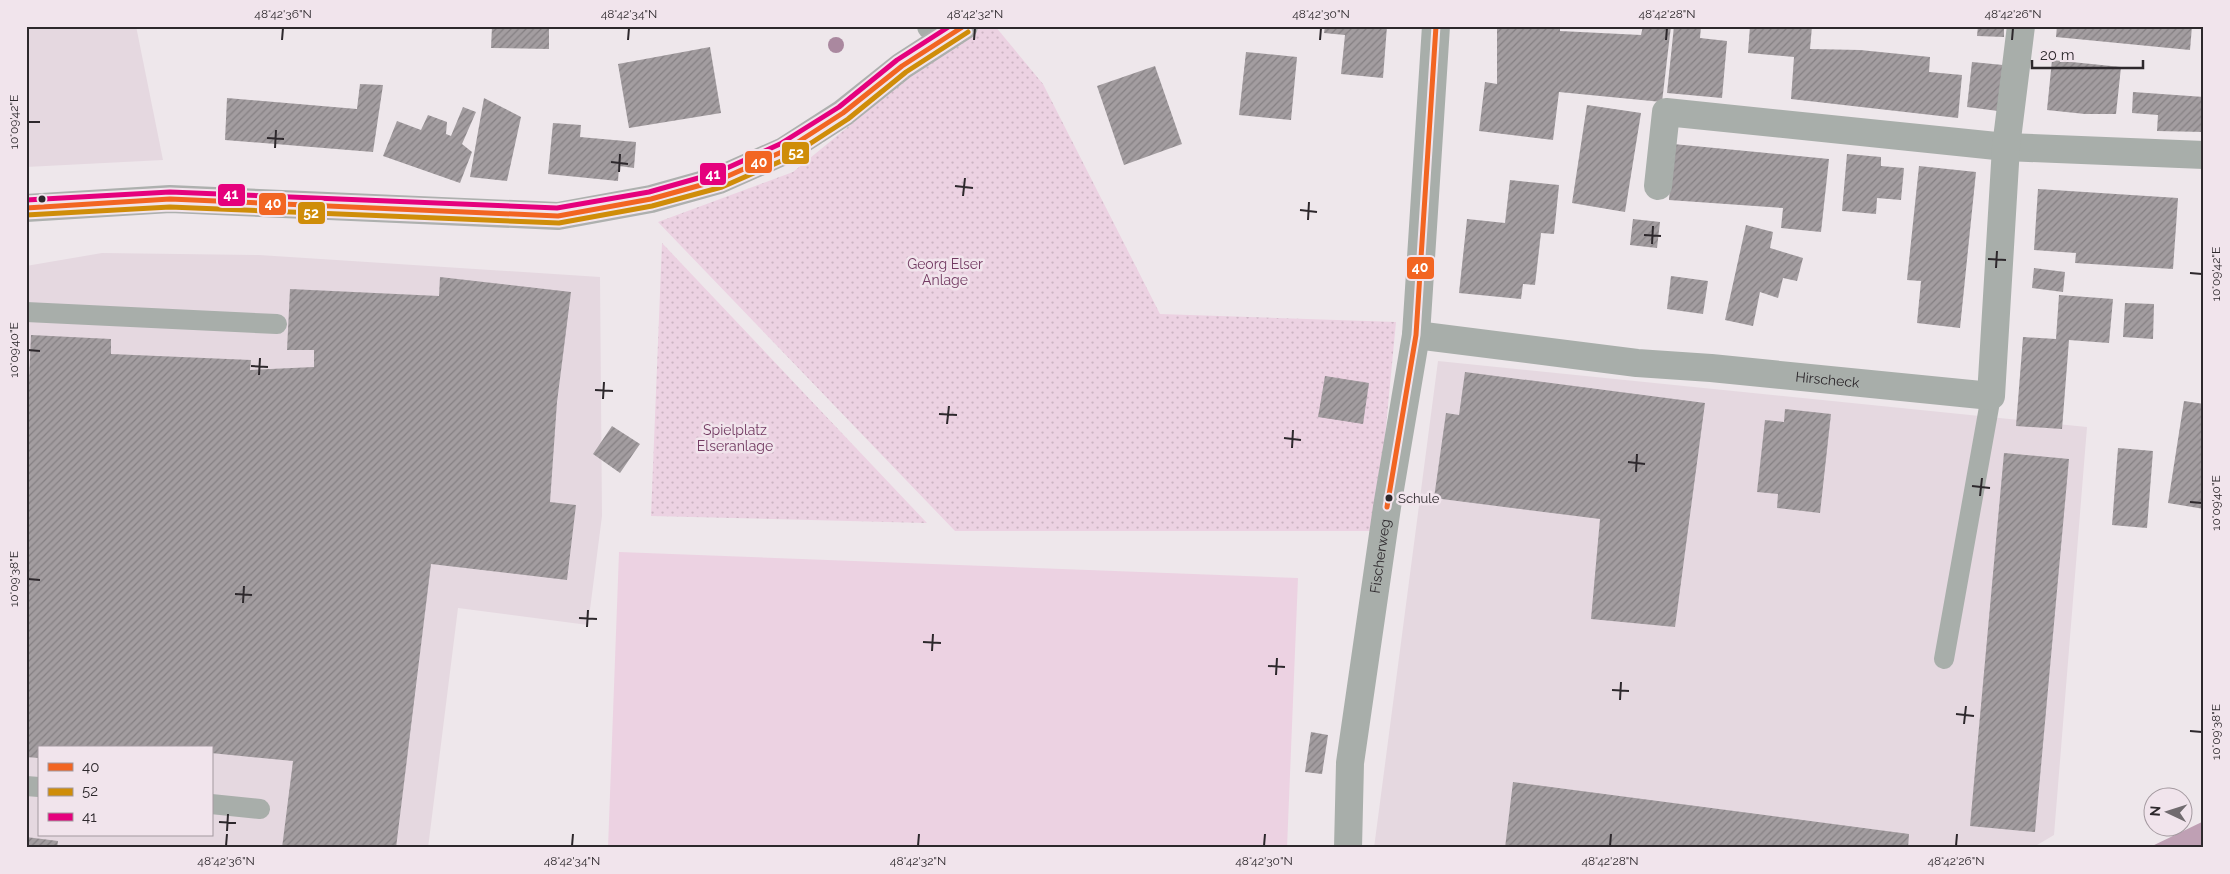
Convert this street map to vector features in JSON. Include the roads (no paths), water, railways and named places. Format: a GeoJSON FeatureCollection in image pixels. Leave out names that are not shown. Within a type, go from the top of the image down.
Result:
{"type":"FeatureCollection","features":[{"type":"Feature","properties":{"kind":"main road"},"geometry":{"type":"LineString","coordinates":[[26,208],[170,199],[558,216],[651,199],[719,180],[784,151],[843,113],[947,30]]}},
{"type":"Feature","properties":{"kind":"street","name":"Fischerweg"},"geometry":{"type":"LineString","coordinates":[[1348,848],[1350,763],[1387,508],[1416,336],[1436,26]]}},
{"type":"Feature","properties":{"kind":"street"},"geometry":{"type":"LineString","coordinates":[[1991,396],[2006,147],[2021,26]]}},
{"type":"Feature","properties":{"kind":"street"},"geometry":{"type":"LineString","coordinates":[[1658,186],[1666,112],[2006,147],[2204,155]]}},
{"type":"Feature","properties":{"kind":"street","name":"Hirscheck"},"geometry":{"type":"LineString","coordinates":[[1416,336],[1637,363],[1721,369],[1991,396]]}},
{"type":"Feature","properties":{"kind":"lane"},"geometry":{"type":"LineString","coordinates":[[26,312],[277,324]]}},
{"type":"Feature","properties":{"kind":"lane"},"geometry":{"type":"LineString","coordinates":[[1944,659],[1991,396]]}},
{"type":"Feature","properties":{"kind":"lane"},"geometry":{"type":"LineString","coordinates":[[212,804],[260,809]]}},
{"type":"Feature","properties":{"kind":"place","name":"Schule"},"geometry":{"type":"Point","coordinates":[1389,498]}},
{"type":"Feature","properties":{"kind":"park label","name":"Georg Elser Anlage"},"geometry":{"type":"Point","coordinates":[945,272]}},
{"type":"Feature","properties":{"kind":"park label","name":"Spielplatz Elseranlage"},"geometry":{"type":"Point","coordinates":[735,438]}}]}
